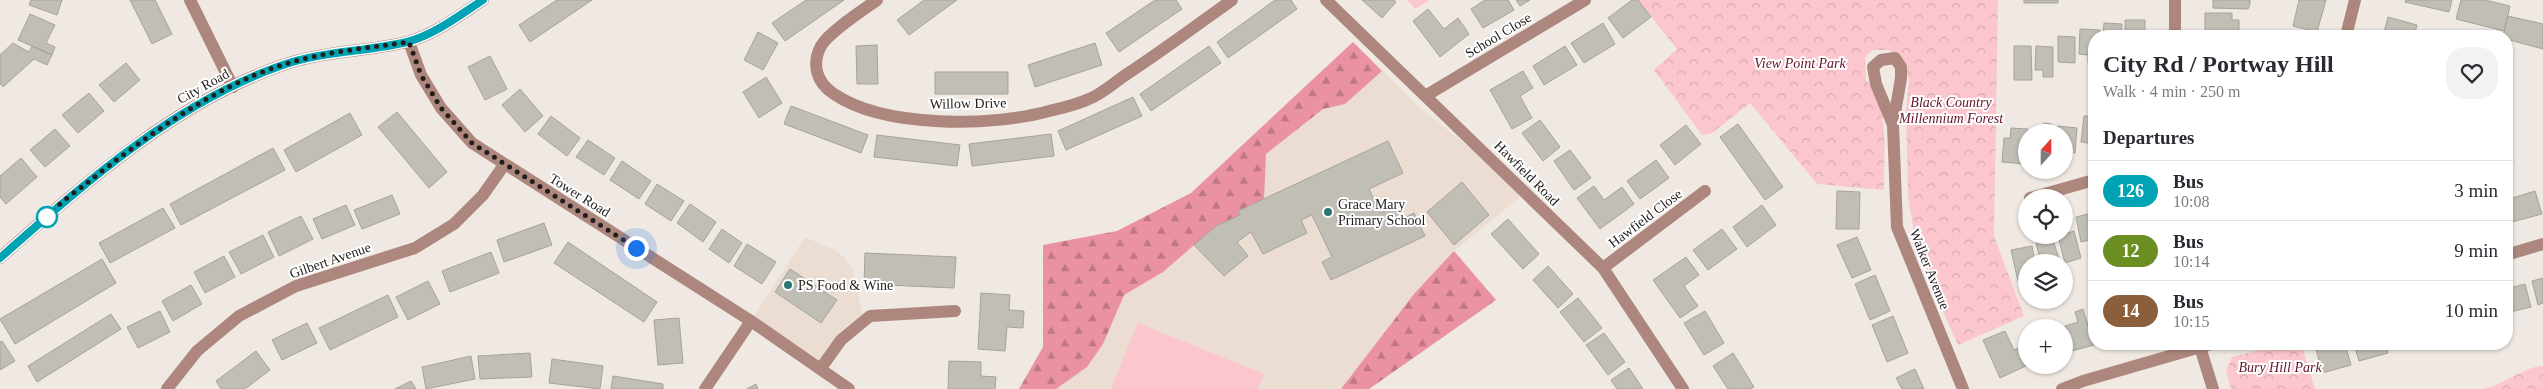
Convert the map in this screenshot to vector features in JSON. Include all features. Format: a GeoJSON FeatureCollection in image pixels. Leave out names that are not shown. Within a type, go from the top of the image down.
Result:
{"type":"FeatureCollection","features":[{"type":"Feature","properties":{"kind":"street"},"geometry":{"type":"LineString","coordinates":[[190,0],[232,87]]}},
{"type":"Feature","properties":{"kind":"street","name":"City Road"},"geometry":{"type":"LineString","coordinates":[[0,258],[101,172],[184,113],[232,87],[281,65],[327,55],[409,42],[449,23],[483,0]]}},
{"type":"Feature","properties":{"kind":"street","name":"Willow Drive"},"geometry":{"type":"LineString","coordinates":[[876,0],[850,19],[822,44],[817,58],[817,78],[826,89],[843,100],[886,116],[947,121],[999,120],[1046,112],[1090,99],[1232,0]]}},
{"type":"Feature","properties":{"kind":"street","name":"Hawfield Road"},"geometry":{"type":"LineString","coordinates":[[1326,0],[1427,95],[1602,268],[1682,389]]}},
{"type":"Feature","properties":{"kind":"street","name":"School Close"},"geometry":{"type":"LineString","coordinates":[[1427,95],[1585,0]]}},
{"type":"Feature","properties":{"kind":"street"},"geometry":{"type":"LineString","coordinates":[[2174,0],[2175,30]]}},
{"type":"Feature","properties":{"kind":"street"},"geometry":{"type":"LineString","coordinates":[[2348,30],[2355,0]]}},
{"type":"Feature","properties":{"kind":"street","name":"Tower Road"},"geometry":{"type":"LineString","coordinates":[[409,42],[421,75],[441,108],[472,143],[751,321],[849,389]]}},
{"type":"Feature","properties":{"kind":"street","name":"Walker Avenue"},"geometry":{"type":"LineString","coordinates":[[1893,125],[1897,226],[1963,389]]}},
{"type":"Feature","properties":{"kind":"street","name":"Gilbert Avenue"},"geometry":{"type":"LineString","coordinates":[[167,389],[197,351],[239,316],[296,286],[416,248],[454,224],[483,195],[504,165]]}},
{"type":"Feature","properties":{"kind":"street"},"geometry":{"type":"LineString","coordinates":[[2062,189],[2088,182]]}},
{"type":"Feature","properties":{"kind":"street","name":"Hawfield Close"},"geometry":{"type":"LineString","coordinates":[[1602,268],[1706,191]]}},
{"type":"Feature","properties":{"kind":"street"},"geometry":{"type":"LineString","coordinates":[[2513,253],[2543,244]]}},
{"type":"Feature","properties":{"kind":"street"},"geometry":{"type":"LineString","coordinates":[[821,368],[841,340],[870,316],[955,311]]}},
{"type":"Feature","properties":{"kind":"street"},"geometry":{"type":"LineString","coordinates":[[705,389],[751,321]]}},
{"type":"Feature","properties":{"kind":"street"},"geometry":{"type":"LineString","coordinates":[[2062,389],[2083,381],[2191,350]]}},
{"type":"Feature","properties":{"kind":"street"},"geometry":{"type":"LineString","coordinates":[[2206,350],[2213,389]]}},
{"type":"Feature","properties":{"kind":"shaded area","name":"Grace Mary Primary School"},"geometry":{"type":"Polygon","coordinates":[[[1353,42],[1417,105],[1525,193],[1454,251],[1496,300],[1369,389],[1019,389],[1043,347],[1043,245],[1117,231],[1191,193],[1353,42]]]}},
{"type":"Feature","properties":{"kind":"shaded area"},"geometry":{"type":"Polygon","coordinates":[[[805,237],[835,250],[845,258],[853,271],[864,320],[821,368],[751,321],[805,237]]]}},
{"type":"Feature","properties":{"kind":"green space"},"geometry":{"type":"Polygon","coordinates":[[[1407,0],[1430,0],[1415,9],[1407,0]]]}},
{"type":"Feature","properties":{"kind":"green space","name":"View Point Park"},"geometry":{"type":"Polygon","coordinates":[[[1638,0],[1998,0],[1994,236],[2018,300],[2018,309],[2021,309],[2024,316],[1958,345],[1919,258],[1908,197],[1906,111],[1909,79],[1900,59],[1889,50],[1873,50],[1865,57],[1866,80],[1874,91],[1882,117],[1884,132],[1884,190],[1817,184],[1750,103],[1712,133],[1702,135],[1654,70],[1677,49],[1638,0]]]}},
{"type":"Feature","properties":{"kind":"green space"},"geometry":{"type":"Polygon","coordinates":[[[1353,42],[1382,71],[1345,104],[1323,109],[1266,154],[1264,199],[1238,211],[1240,215],[1216,226],[1163,272],[1124,295],[1103,344],[1087,367],[1056,389],[1019,389],[1043,347],[1043,245],[1117,231],[1191,193],[1353,42]]]}},
{"type":"Feature","properties":{"kind":"green space"},"geometry":{"type":"Polygon","coordinates":[[[1454,251],[1496,300],[1369,389],[1341,389],[1414,294],[1454,251]]]}},
{"type":"Feature","properties":{"kind":"green space"},"geometry":{"type":"Polygon","coordinates":[[[1138,323],[1264,374],[1258,389],[1111,389],[1138,323]]]}},
{"type":"Feature","properties":{"kind":"green space","name":"Bury Hill Park"},"geometry":{"type":"Polygon","coordinates":[[[2260,350],[2303,350],[2315,389],[2231,389],[2226,371],[2232,357],[2260,350]]]}},
{"type":"Feature","properties":{"kind":"green space"},"geometry":{"type":"Polygon","coordinates":[[[2543,366],[2543,389],[2484,389],[2535,367],[2543,366]]]}},
{"type":"Feature","properties":{"kind":"building"},"geometry":{"type":"Polygon","coordinates":[[[31,0],[62,0],[57,15],[29,5],[31,0]]]}},
{"type":"Feature","properties":{"kind":"building"},"geometry":{"type":"Polygon","coordinates":[[[130,0],[155,0],[172,34],[152,44],[130,0]]]}},
{"type":"Feature","properties":{"kind":"building"},"geometry":{"type":"Polygon","coordinates":[[[557,0],[592,0],[530,42],[519,25],[557,0]]]}},
{"type":"Feature","properties":{"kind":"building"},"geometry":{"type":"Polygon","coordinates":[[[806,0],[844,0],[785,41],[772,23],[806,0]]]}},
{"type":"Feature","properties":{"kind":"building"},"geometry":{"type":"Polygon","coordinates":[[[924,0],[957,0],[909,35],[897,20],[924,0]]]}},
{"type":"Feature","properties":{"kind":"building"},"geometry":{"type":"Polygon","coordinates":[[[1155,0],[1176,0],[1182,9],[1119,52],[1106,33],[1155,0]]]}},
{"type":"Feature","properties":{"kind":"building"},"geometry":{"type":"Polygon","coordinates":[[[1275,0],[1291,0],[1297,9],[1228,58],[1217,42],[1275,0]]]}},
{"type":"Feature","properties":{"kind":"building"},"geometry":{"type":"Polygon","coordinates":[[[1362,0],[1394,0],[1396,2],[1382,18],[1362,0]]]}},
{"type":"Feature","properties":{"kind":"building"},"geometry":{"type":"Polygon","coordinates":[[[1485,0],[1508,0],[1514,10],[1483,28],[1471,9],[1485,0]]]}},
{"type":"Feature","properties":{"kind":"building"},"geometry":{"type":"Polygon","coordinates":[[[1516,0],[1530,0],[1520,6],[1516,0]]]}},
{"type":"Feature","properties":{"kind":"building"},"geometry":{"type":"Polygon","coordinates":[[[1632,0],[1638,0],[1651,17],[1623,38],[1608,18],[1632,0]]]}},
{"type":"Feature","properties":{"kind":"building"},"geometry":{"type":"Polygon","coordinates":[[[2024,0],[2058,0],[2058,3],[2024,3],[2024,0]]]}},
{"type":"Feature","properties":{"kind":"building"},"geometry":{"type":"Polygon","coordinates":[[[2213,0],[2250,0],[2250,4],[2248,9],[2213,8],[2213,0]]]}},
{"type":"Feature","properties":{"kind":"building"},"geometry":{"type":"Polygon","coordinates":[[[2299,0],[2326,0],[2318,30],[2293,26],[2299,0]]]}},
{"type":"Feature","properties":{"kind":"building"},"geometry":{"type":"Polygon","coordinates":[[[2406,0],[2452,0],[2449,12],[2405,2],[2406,0]]]}},
{"type":"Feature","properties":{"kind":"building"},"geometry":{"type":"Polygon","coordinates":[[[2461,0],[2485,0],[2510,6],[2504,30],[2456,19],[2461,0]]]}},
{"type":"Feature","properties":{"kind":"building"},"geometry":{"type":"Polygon","coordinates":[[[1428,9],[1444,29],[1458,18],[1469,34],[1440,57],[1413,21],[1428,9]]]}},
{"type":"Feature","properties":{"kind":"building"},"geometry":{"type":"Polygon","coordinates":[[[2205,13],[2232,13],[2232,20],[2239,20],[2239,30],[2205,30],[2205,13]]]}},
{"type":"Feature","properties":{"kind":"building"},"geometry":{"type":"Polygon","coordinates":[[[30,14],[55,25],[46,43],[55,47],[52,55],[18,40],[30,14]]]}},
{"type":"Feature","properties":{"kind":"building"},"geometry":{"type":"Polygon","coordinates":[[[2508,16],[2543,24],[2543,49],[2513,41],[2513,30],[2504,30],[2508,16]]]}},
{"type":"Feature","properties":{"kind":"building"},"geometry":{"type":"Polygon","coordinates":[[[2388,17],[2417,25],[2416,30],[2385,30],[2388,17]]]}},
{"type":"Feature","properties":{"kind":"building"},"geometry":{"type":"Polygon","coordinates":[[[2125,20],[2145,20],[2145,30],[2125,30],[2125,20]]]}},
{"type":"Feature","properties":{"kind":"building"},"geometry":{"type":"Polygon","coordinates":[[[1603,23],[1615,44],[1584,63],[1571,43],[1603,23]]]}},
{"type":"Feature","properties":{"kind":"building"},"geometry":{"type":"Polygon","coordinates":[[[2104,23],[2122,24],[2122,30],[2103,30],[2104,23]]]}},
{"type":"Feature","properties":{"kind":"building"},"geometry":{"type":"Polygon","coordinates":[[[2080,29],[2100,30],[2088,30],[2088,55],[2079,54],[2080,29]]]}},
{"type":"Feature","properties":{"kind":"building"},"geometry":{"type":"Polygon","coordinates":[[[758,32],[778,43],[763,70],[744,60],[758,32]]]}},
{"type":"Feature","properties":{"kind":"building"},"geometry":{"type":"Polygon","coordinates":[[[2058,36],[2075,37],[2075,63],[2058,62],[2058,36]]]}},
{"type":"Feature","properties":{"kind":"building"},"geometry":{"type":"Polygon","coordinates":[[[13,43],[29,52],[32,46],[52,55],[47,65],[34,59],[3,87],[0,83],[0,55],[13,43]]]}},
{"type":"Feature","properties":{"kind":"building"},"geometry":{"type":"Polygon","coordinates":[[[1095,43],[1102,65],[1035,87],[1028,65],[1095,43]]]}},
{"type":"Feature","properties":{"kind":"building"},"geometry":{"type":"Polygon","coordinates":[[[877,45],[878,84],[857,84],[856,46],[877,45]]]}},
{"type":"Feature","properties":{"kind":"building"},"geometry":{"type":"Polygon","coordinates":[[[1209,46],[1221,63],[1151,111],[1140,94],[1209,46]]]}},
{"type":"Feature","properties":{"kind":"building"},"geometry":{"type":"Polygon","coordinates":[[[1565,46],[1577,65],[1544,85],[1533,66],[1565,46]]]}},
{"type":"Feature","properties":{"kind":"building"},"geometry":{"type":"Polygon","coordinates":[[[2014,46],[2031,46],[2032,80],[2014,80],[2014,46]]]}},
{"type":"Feature","properties":{"kind":"building"},"geometry":{"type":"Polygon","coordinates":[[[2036,46],[2053,47],[2053,77],[2043,77],[2043,70],[2035,70],[2036,46]]]}},
{"type":"Feature","properties":{"kind":"building"},"geometry":{"type":"Polygon","coordinates":[[[490,56],[507,89],[485,100],[468,67],[490,56]]]}},
{"type":"Feature","properties":{"kind":"building"},"geometry":{"type":"Polygon","coordinates":[[[126,63],[140,80],[114,102],[99,85],[126,63]]]}},
{"type":"Feature","properties":{"kind":"building"},"geometry":{"type":"Polygon","coordinates":[[[1523,71],[1533,88],[1520,96],[1532,118],[1512,129],[1490,90],[1523,71]]]}},
{"type":"Feature","properties":{"kind":"building"},"geometry":{"type":"Polygon","coordinates":[[[935,72],[1008,72],[1008,94],[935,94],[935,72]]]}},
{"type":"Feature","properties":{"kind":"building"},"geometry":{"type":"Polygon","coordinates":[[[766,77],[782,103],[759,118],[743,92],[766,77]]]}},
{"type":"Feature","properties":{"kind":"building"},"geometry":{"type":"Polygon","coordinates":[[[520,89],[543,116],[525,132],[502,105],[520,89]]]}},
{"type":"Feature","properties":{"kind":"building"},"geometry":{"type":"Polygon","coordinates":[[[89,93],[104,111],[78,133],[62,115],[89,93]]]}},
{"type":"Feature","properties":{"kind":"building"},"geometry":{"type":"Polygon","coordinates":[[[1133,97],[1142,116],[1066,150],[1058,131],[1133,97]]]}},
{"type":"Feature","properties":{"kind":"building"},"geometry":{"type":"Polygon","coordinates":[[[791,106],[868,135],[861,153],[784,124],[791,106]]]}},
{"type":"Feature","properties":{"kind":"building"},"geometry":{"type":"Polygon","coordinates":[[[397,112],[447,172],[429,188],[378,127],[397,112]]]}},
{"type":"Feature","properties":{"kind":"building"},"geometry":{"type":"Polygon","coordinates":[[[350,113],[362,135],[296,172],[284,150],[350,113]]]}},
{"type":"Feature","properties":{"kind":"building"},"geometry":{"type":"Polygon","coordinates":[[[551,116],[580,138],[567,156],[538,134],[551,116]]]}},
{"type":"Feature","properties":{"kind":"building"},"geometry":{"type":"Polygon","coordinates":[[[2084,116],[2088,116],[2088,143],[2081,142],[2084,116]]]}},
{"type":"Feature","properties":{"kind":"building"},"geometry":{"type":"Polygon","coordinates":[[[1540,120],[1560,147],[1543,161],[1522,133],[1540,120]]]}},
{"type":"Feature","properties":{"kind":"building"},"geometry":{"type":"Polygon","coordinates":[[[1738,124],[1783,187],[1765,200],[1720,137],[1738,124]]]}},
{"type":"Feature","properties":{"kind":"building"},"geometry":{"type":"Polygon","coordinates":[[[1686,125],[1701,144],[1675,165],[1660,145],[1686,125]]]}},
{"type":"Feature","properties":{"kind":"building"},"geometry":{"type":"Polygon","coordinates":[[[2011,128],[2018,128],[2018,163],[2002,162],[2004,138],[2010,138],[2011,128]]]}},
{"type":"Feature","properties":{"kind":"building"},"geometry":{"type":"Polygon","coordinates":[[[2073,128],[2077,128],[2075,153],[2073,153],[2073,128]]]}},
{"type":"Feature","properties":{"kind":"building"},"geometry":{"type":"Polygon","coordinates":[[[55,129],[70,146],[45,167],[30,150],[55,129]]]}},
{"type":"Feature","properties":{"kind":"building"},"geometry":{"type":"Polygon","coordinates":[[[1051,134],[1054,156],[972,166],[969,144],[1051,134]]]}},
{"type":"Feature","properties":{"kind":"building"},"geometry":{"type":"Polygon","coordinates":[[[877,135],[960,145],[957,166],[874,157],[877,135]]]}},
{"type":"Feature","properties":{"kind":"building"},"geometry":{"type":"Polygon","coordinates":[[[588,140],[615,158],[604,175],[576,157],[588,140]]]}},
{"type":"Feature","properties":{"kind":"building"},"geometry":{"type":"Polygon","coordinates":[[[1388,141],[1403,173],[1369,189],[1380,213],[1398,205],[1404,218],[1414,213],[1425,236],[1331,280],[1322,262],[1332,257],[1312,215],[1301,220],[1307,233],[1263,254],[1251,232],[1237,242],[1248,256],[1224,276],[1194,245],[1216,226],[1240,215],[1238,211],[1388,141]]]}},
{"type":"Feature","properties":{"kind":"building"},"geometry":{"type":"Polygon","coordinates":[[[273,148],[285,170],[181,225],[170,204],[273,148]]]}},
{"type":"Feature","properties":{"kind":"building"},"geometry":{"type":"Polygon","coordinates":[[[1570,150],[1591,178],[1574,190],[1554,161],[1570,150]]]}},
{"type":"Feature","properties":{"kind":"building"},"geometry":{"type":"Polygon","coordinates":[[[21,158],[37,177],[6,204],[0,197],[0,176],[21,158]]]}},
{"type":"Feature","properties":{"kind":"building"},"geometry":{"type":"Polygon","coordinates":[[[1656,160],[1669,178],[1640,199],[1627,181],[1656,160]]]}},
{"type":"Feature","properties":{"kind":"building"},"geometry":{"type":"Polygon","coordinates":[[[622,161],[651,181],[639,199],[610,180],[622,161]]]}},
{"type":"Feature","properties":{"kind":"building"},"geometry":{"type":"Polygon","coordinates":[[[1462,182],[1489,215],[1454,245],[1427,212],[1462,182]]]}},
{"type":"Feature","properties":{"kind":"building"},"geometry":{"type":"Polygon","coordinates":[[[657,184],[684,201],[671,221],[645,204],[657,184]]]}},
{"type":"Feature","properties":{"kind":"building"},"geometry":{"type":"Polygon","coordinates":[[[1594,186],[1604,200],[1622,187],[1634,204],[1600,229],[1577,198],[1594,186]]]}},
{"type":"Feature","properties":{"kind":"building"},"geometry":{"type":"Polygon","coordinates":[[[1837,191],[1860,192],[1859,229],[1836,229],[1837,191]]]}},
{"type":"Feature","properties":{"kind":"building"},"geometry":{"type":"Polygon","coordinates":[[[2535,191],[2542,214],[2513,222],[2513,198],[2535,191]]]}},
{"type":"Feature","properties":{"kind":"building"},"geometry":{"type":"Polygon","coordinates":[[[392,195],[400,214],[362,229],[354,210],[392,195]]]}},
{"type":"Feature","properties":{"kind":"building"},"geometry":{"type":"Polygon","coordinates":[[[690,204],[716,222],[703,242],[677,223],[690,204]]]}},
{"type":"Feature","properties":{"kind":"building"},"geometry":{"type":"Polygon","coordinates":[[[346,205],[355,225],[322,239],[313,219],[346,205]]]}},
{"type":"Feature","properties":{"kind":"building"},"geometry":{"type":"Polygon","coordinates":[[[1762,205],[1776,225],[1747,247],[1733,227],[1762,205]]]}},
{"type":"Feature","properties":{"kind":"building"},"geometry":{"type":"Polygon","coordinates":[[[163,208],[175,228],[110,263],[99,243],[163,208]]]}},
{"type":"Feature","properties":{"kind":"building"},"geometry":{"type":"Polygon","coordinates":[[[2088,214],[2088,240],[2081,242],[2076,217],[2088,214]]]}},
{"type":"Feature","properties":{"kind":"building"},"geometry":{"type":"Polygon","coordinates":[[[301,216],[313,239],[279,256],[268,232],[301,216]]]}},
{"type":"Feature","properties":{"kind":"building"},"geometry":{"type":"Polygon","coordinates":[[[1508,219],[1539,254],[1523,269],[1491,234],[1508,219]]]}},
{"type":"Feature","properties":{"kind":"building"},"geometry":{"type":"Polygon","coordinates":[[[544,223],[552,245],[504,262],[497,240],[544,223]]]}},
{"type":"Feature","properties":{"kind":"building"},"geometry":{"type":"Polygon","coordinates":[[[722,229],[742,243],[729,263],[709,249],[722,229]]]}},
{"type":"Feature","properties":{"kind":"building"},"geometry":{"type":"Polygon","coordinates":[[[1722,229],[1737,249],[1708,270],[1693,250],[1722,229]]]}},
{"type":"Feature","properties":{"kind":"building"},"geometry":{"type":"Polygon","coordinates":[[[2073,231],[2081,258],[2073,260],[2073,254],[2063,254],[2060,244],[2073,244],[2073,231]]]}},
{"type":"Feature","properties":{"kind":"building"},"geometry":{"type":"Polygon","coordinates":[[[263,235],[274,257],[241,274],[229,252],[263,235]]]}},
{"type":"Feature","properties":{"kind":"building"},"geometry":{"type":"Polygon","coordinates":[[[1857,237],[1871,270],[1852,278],[1837,245],[1857,237]]]}},
{"type":"Feature","properties":{"kind":"building"},"geometry":{"type":"Polygon","coordinates":[[[568,242],[657,302],[644,322],[554,263],[568,242]]]}},
{"type":"Feature","properties":{"kind":"building"},"geometry":{"type":"Polygon","coordinates":[[[747,244],[776,262],[762,284],[734,266],[747,244]]]}},
{"type":"Feature","properties":{"kind":"building"},"geometry":{"type":"Polygon","coordinates":[[[2036,244],[2054,244],[2057,254],[2039,254],[2036,244]]]}},
{"type":"Feature","properties":{"kind":"building"},"geometry":{"type":"Polygon","coordinates":[[[2032,246],[2034,254],[2018,254],[2018,281],[2011,250],[2032,246]]]}},
{"type":"Feature","properties":{"kind":"building"},"geometry":{"type":"Polygon","coordinates":[[[491,252],[499,273],[450,292],[442,271],[491,252]]]}},
{"type":"Feature","properties":{"kind":"building"},"geometry":{"type":"Polygon","coordinates":[[[865,253],[956,257],[954,288],[864,284],[865,253]]]}},
{"type":"Feature","properties":{"kind":"building"},"geometry":{"type":"Polygon","coordinates":[[[224,256],[235,277],[205,293],[194,272],[224,256]]]}},
{"type":"Feature","properties":{"kind":"building"},"geometry":{"type":"Polygon","coordinates":[[[1686,257],[1699,275],[1684,286],[1698,306],[1680,318],[1653,280],[1686,257]]]}},
{"type":"Feature","properties":{"kind":"building"},"geometry":{"type":"Polygon","coordinates":[[[102,259],[116,283],[15,344],[0,319],[102,259]]]}},
{"type":"Feature","properties":{"kind":"building"},"geometry":{"type":"Polygon","coordinates":[[[1548,266],[1573,294],[1558,308],[1533,280],[1548,266]]]}},
{"type":"Feature","properties":{"kind":"building"},"geometry":{"type":"Polygon","coordinates":[[[790,269],[837,300],[821,323],[775,292],[790,269]]]}},
{"type":"Feature","properties":{"kind":"building"},"geometry":{"type":"Polygon","coordinates":[[[1875,275],[1890,311],[1870,320],[1855,284],[1875,275]]]}},
{"type":"Feature","properties":{"kind":"building"},"geometry":{"type":"Polygon","coordinates":[[[2543,278],[2543,303],[2538,305],[2532,281],[2543,278]]]}},
{"type":"Feature","properties":{"kind":"building"},"geometry":{"type":"Polygon","coordinates":[[[428,281],[440,304],[408,320],[396,297],[428,281]]]}},
{"type":"Feature","properties":{"kind":"building"},"geometry":{"type":"Polygon","coordinates":[[[2525,284],[2531,307],[2513,311],[2513,287],[2525,284]]]}},
{"type":"Feature","properties":{"kind":"building"},"geometry":{"type":"Polygon","coordinates":[[[191,285],[202,304],[173,321],[162,301],[191,285]]]}},
{"type":"Feature","properties":{"kind":"building"},"geometry":{"type":"Polygon","coordinates":[[[981,293],[1010,295],[1009,310],[1024,311],[1023,328],[1007,327],[1005,351],[978,349],[981,293]]]}},
{"type":"Feature","properties":{"kind":"building"},"geometry":{"type":"Polygon","coordinates":[[[388,295],[398,317],[330,350],[319,328],[388,295]]]}},
{"type":"Feature","properties":{"kind":"building"},"geometry":{"type":"Polygon","coordinates":[[[1578,298],[1602,328],[1584,342],[1560,312],[1578,298]]]}},
{"type":"Feature","properties":{"kind":"building"},"geometry":{"type":"Polygon","coordinates":[[[2083,309],[2088,325],[2088,347],[2073,351],[2073,324],[2078,322],[2075,312],[2083,309]]]}},
{"type":"Feature","properties":{"kind":"building"},"geometry":{"type":"Polygon","coordinates":[[[160,311],[170,332],[138,348],[127,327],[160,311]]]}},
{"type":"Feature","properties":{"kind":"building"},"geometry":{"type":"Polygon","coordinates":[[[1705,311],[1724,343],[1704,355],[1684,323],[1705,311]]]}},
{"type":"Feature","properties":{"kind":"building"},"geometry":{"type":"Polygon","coordinates":[[[111,314],[121,329],[37,382],[28,366],[111,314]]]}},
{"type":"Feature","properties":{"kind":"building"},"geometry":{"type":"Polygon","coordinates":[[[1893,316],[1908,353],[1887,362],[1872,325],[1893,316]]]}},
{"type":"Feature","properties":{"kind":"building"},"geometry":{"type":"Polygon","coordinates":[[[679,318],[683,363],[658,365],[654,320],[679,318]]]}},
{"type":"Feature","properties":{"kind":"building"},"geometry":{"type":"Polygon","coordinates":[[[307,323],[317,343],[282,360],[272,340],[307,323]]]}},
{"type":"Feature","properties":{"kind":"building"},"geometry":{"type":"Polygon","coordinates":[[[2005,331],[2014,350],[2018,348],[2018,370],[2000,378],[1983,340],[2005,331]]]}},
{"type":"Feature","properties":{"kind":"building"},"geometry":{"type":"Polygon","coordinates":[[[1604,333],[1625,362],[1608,375],[1586,345],[1604,333]]]}},
{"type":"Feature","properties":{"kind":"building"},"geometry":{"type":"Polygon","coordinates":[[[2,341],[15,361],[0,370],[0,342],[2,341]]]}},
{"type":"Feature","properties":{"kind":"building"},"geometry":{"type":"Polygon","coordinates":[[[2316,350],[2347,350],[2351,365],[2322,373],[2316,350]]]}},
{"type":"Feature","properties":{"kind":"building"},"geometry":{"type":"Polygon","coordinates":[[[2356,350],[2387,350],[2388,353],[2359,361],[2356,350]]]}},
{"type":"Feature","properties":{"kind":"building"},"geometry":{"type":"Polygon","coordinates":[[[256,351],[270,370],[245,389],[221,389],[216,381],[256,351]]]}},
{"type":"Feature","properties":{"kind":"building"},"geometry":{"type":"Polygon","coordinates":[[[530,353],[532,377],[480,379],[478,356],[530,353]]]}},
{"type":"Feature","properties":{"kind":"building"},"geometry":{"type":"Polygon","coordinates":[[[1733,353],[1754,387],[1750,389],[1728,389],[1713,366],[1733,353]]]}},
{"type":"Feature","properties":{"kind":"building"},"geometry":{"type":"Polygon","coordinates":[[[471,356],[475,379],[426,389],[422,367],[471,356]]]}},
{"type":"Feature","properties":{"kind":"building"},"geometry":{"type":"Polygon","coordinates":[[[552,359],[603,366],[600,389],[549,383],[552,359]]]}},
{"type":"Feature","properties":{"kind":"building"},"geometry":{"type":"Polygon","coordinates":[[[949,361],[981,362],[981,376],[996,377],[995,389],[948,389],[949,361]]]}},
{"type":"Feature","properties":{"kind":"building"},"geometry":{"type":"Polygon","coordinates":[[[1629,368],[1643,389],[1617,389],[1611,380],[1629,368]]]}},
{"type":"Feature","properties":{"kind":"building"},"geometry":{"type":"Polygon","coordinates":[[[1915,369],[1924,389],[1902,389],[1896,378],[1915,369]]]}},
{"type":"Feature","properties":{"kind":"building"},"geometry":{"type":"Polygon","coordinates":[[[613,376],[663,384],[663,389],[611,389],[613,376]]]}},
{"type":"Feature","properties":{"kind":"building"},"geometry":{"type":"Polygon","coordinates":[[[411,381],[416,389],[395,389],[411,381]]]}},
{"type":"Feature","properties":{"kind":"building"},"geometry":{"type":"Polygon","coordinates":[[[756,384],[758,389],[747,389],[756,384]]]}},
{"type":"Feature","properties":{"kind":"bus line","name":"126"},"geometry":{"type":"LineString","coordinates":[[0,258],[62,203],[101,172],[184,113],[232,87],[281,65],[327,55],[409,42],[449,23],[483,0]]}},
{"type":"Feature","properties":{"kind":"place","name":"Grace Mary Primary School"},"geometry":{"type":"Point","coordinates":[1328,212]}},
{"type":"Feature","properties":{"kind":"place","name":"PS Food & Wine"},"geometry":{"type":"Point","coordinates":[788,285]}},
{"type":"Feature","properties":{"kind":"route"},"geometry":{"type":"LineString","coordinates":[[47,217],[101,172],[139,144],[184,113],[232,87],[281,65],[327,55],[409,42],[421,75],[441,108],[472,143],[636,248]]}},
{"type":"Feature","properties":{"kind":"park label","name":"Black Country Millennium Forest"},"geometry":{"type":"Point","coordinates":[1951,110]}}]}
